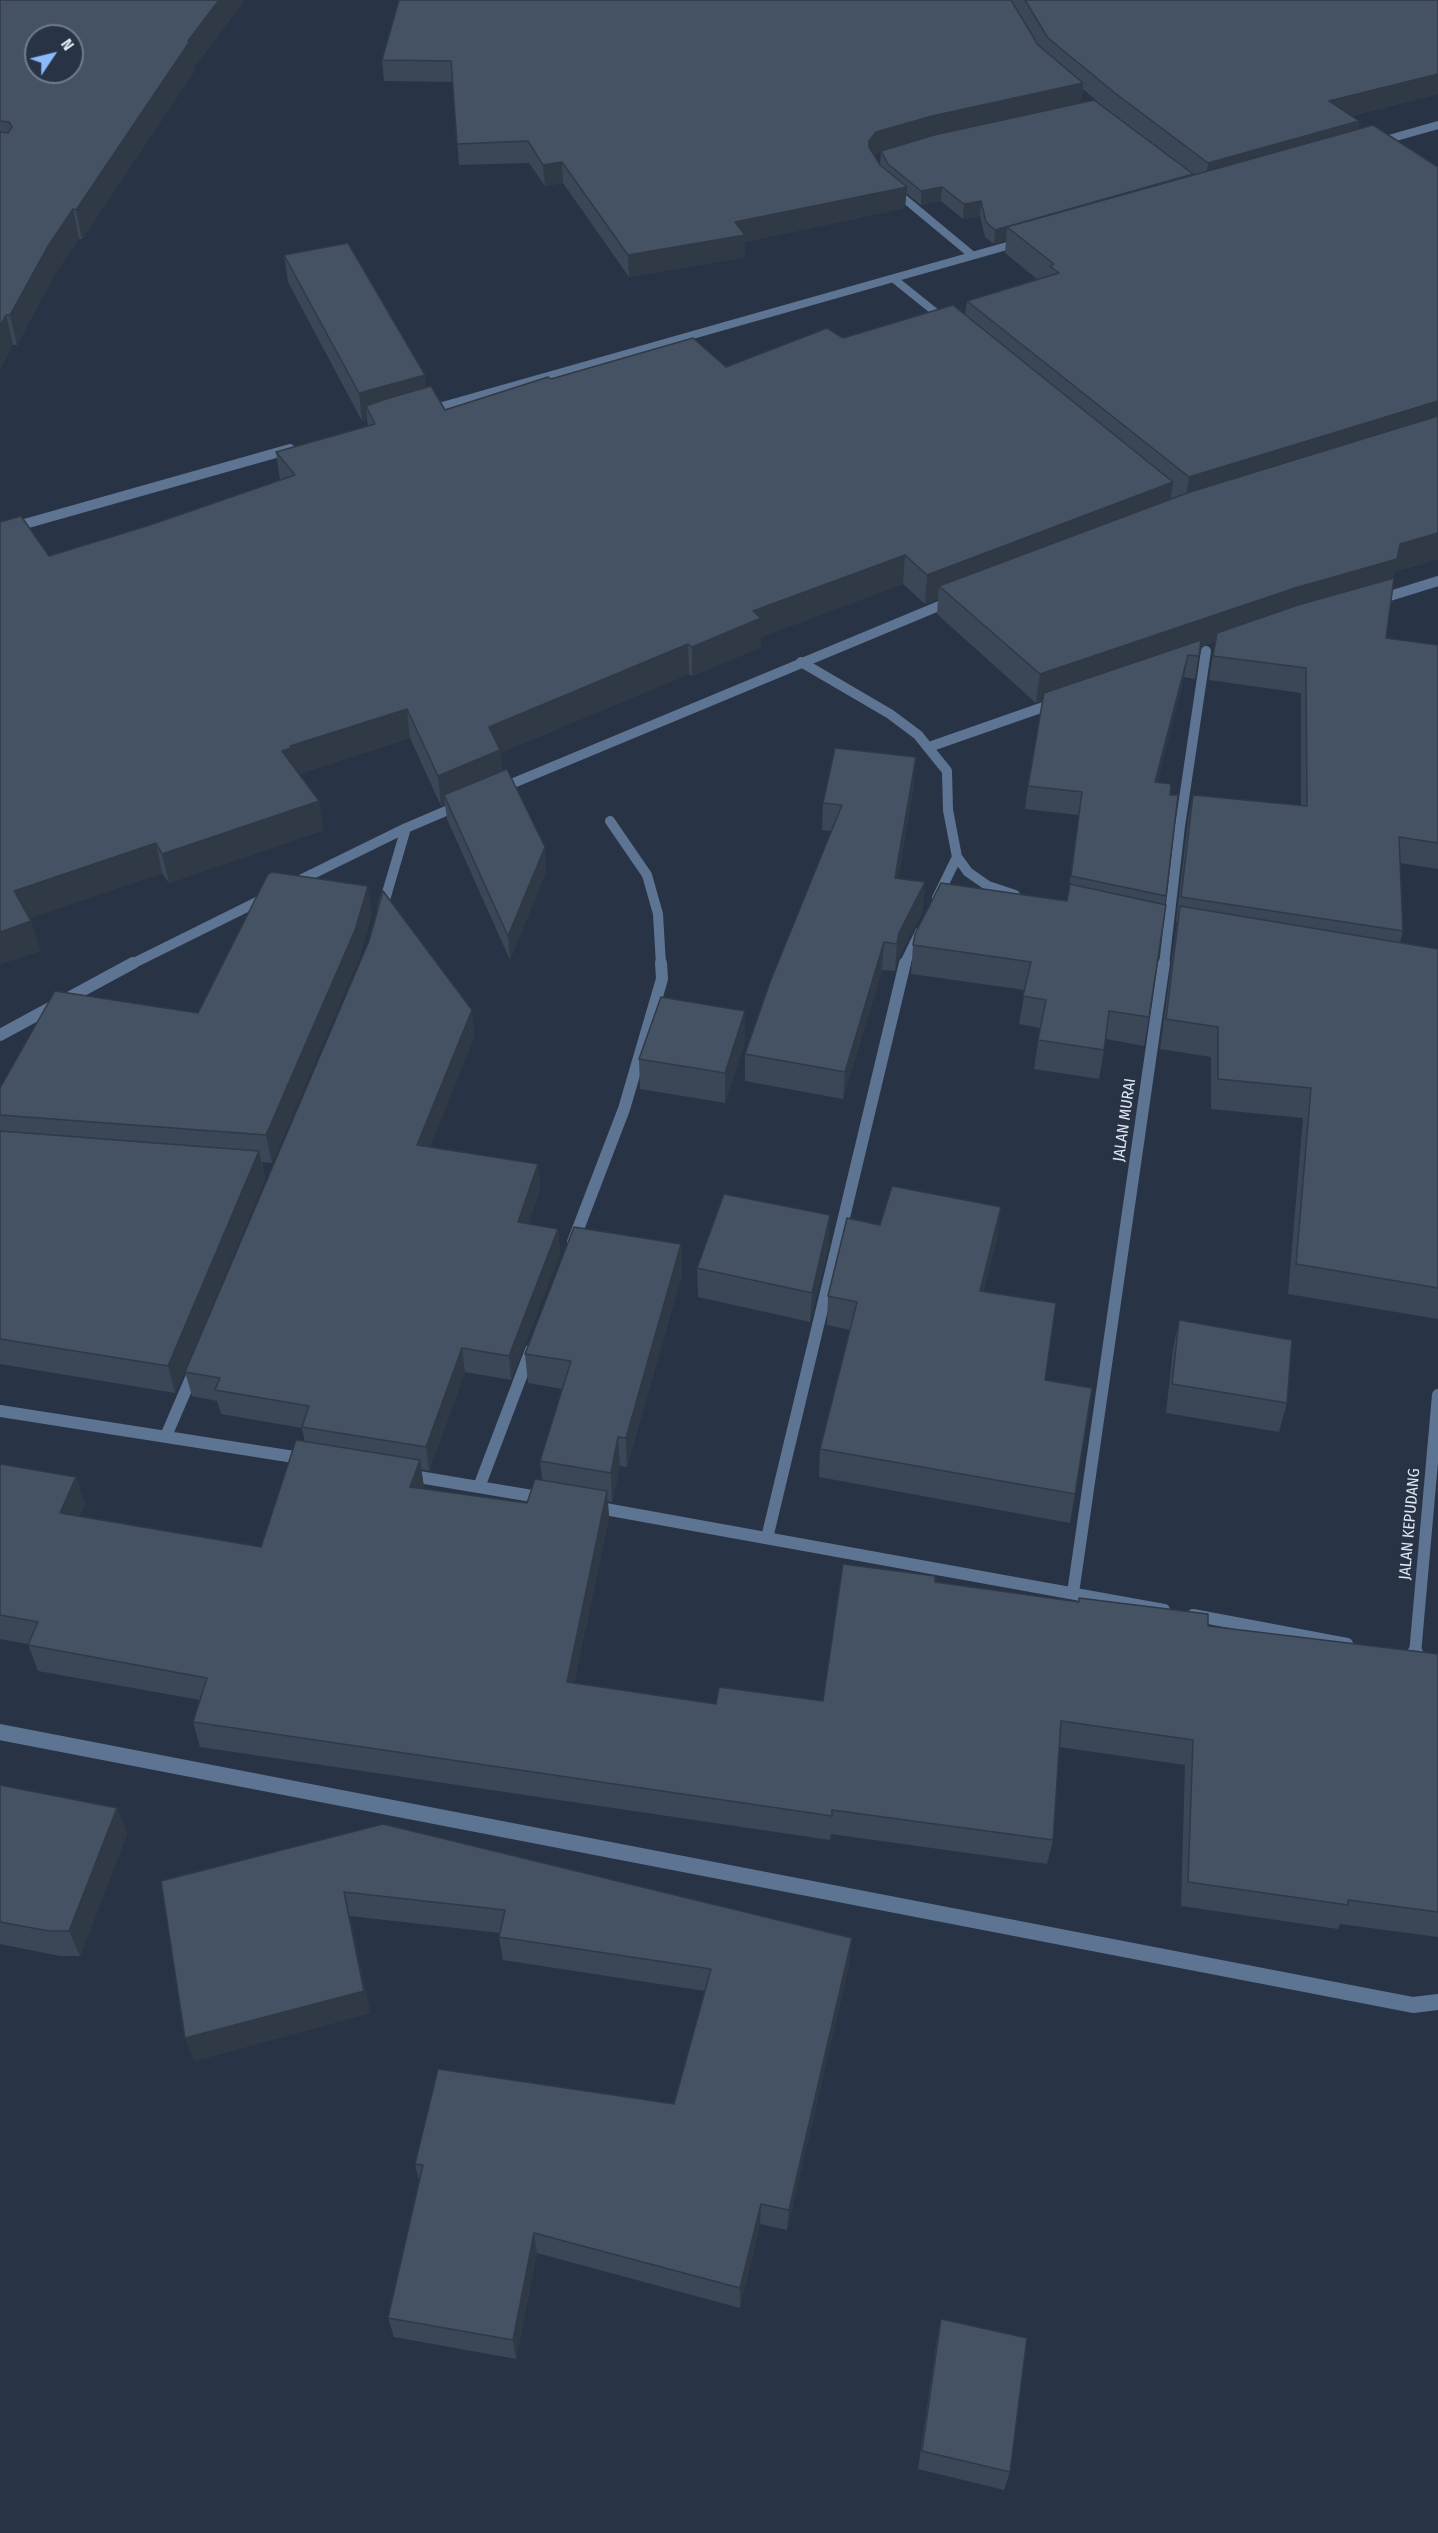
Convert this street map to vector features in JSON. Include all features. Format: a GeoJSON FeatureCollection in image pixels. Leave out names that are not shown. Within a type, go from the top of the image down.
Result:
{"type":"FeatureCollection","features":[{"type":"Feature","properties":{"kind":"street"},"geometry":{"type":"LineString","coordinates":[[1371,144],[1438,125]]}},
{"type":"Feature","properties":{"kind":"street"},"geometry":{"type":"LineString","coordinates":[[892,189],[972,255]]}},
{"type":"Feature","properties":{"kind":"street"},"geometry":{"type":"LineString","coordinates":[[424,411],[1028,240]]}},
{"type":"Feature","properties":{"kind":"street"},"geometry":{"type":"LineString","coordinates":[[894,279],[950,324]]}},
{"type":"Feature","properties":{"kind":"street"},"geometry":{"type":"LineString","coordinates":[[0,531],[298,447]]}},
{"type":"Feature","properties":{"kind":"street"},"geometry":{"type":"LineString","coordinates":[[1371,602],[1438,581]]}},
{"type":"Feature","properties":{"kind":"street"},"geometry":{"type":"LineString","coordinates":[[487,794],[962,597]]}},
{"type":"Feature","properties":{"kind":"street"},"geometry":{"type":"LineString","coordinates":[[1194,655],[1216,647]]}},
{"type":"Feature","properties":{"kind":"street","name":"JALAN MURAI"},"geometry":{"type":"LineString","coordinates":[[1073,1593],[1169,928],[1180,826],[1206,651]]}},
{"type":"Feature","properties":{"kind":"street"},"geometry":{"type":"LineString","coordinates":[[801,662],[890,714],[918,735],[938,756],[947,771],[948,810],[957,857],[968,872],[988,886],[1025,897]]}},
{"type":"Feature","properties":{"kind":"street"},"geometry":{"type":"LineString","coordinates":[[929,747],[1062,701]]}},
{"type":"Feature","properties":{"kind":"street"},"geometry":{"type":"LineString","coordinates":[[289,886],[406,828],[465,803]]}},
{"type":"Feature","properties":{"kind":"street"},"geometry":{"type":"LineString","coordinates":[[568,1254],[624,1109],[662,979],[658,914],[647,875],[610,821]]}},
{"type":"Feature","properties":{"kind":"street"},"geometry":{"type":"LineString","coordinates":[[379,920],[406,828]]}},
{"type":"Feature","properties":{"kind":"street"},"geometry":{"type":"LineString","coordinates":[[767,1538],[903,968],[957,857]]}},
{"type":"Feature","properties":{"kind":"street"},"geometry":{"type":"LineString","coordinates":[[0,1035],[97,981],[278,891]]}},
{"type":"Feature","properties":{"kind":"street"},"geometry":{"type":"LineString","coordinates":[[479,1486],[534,1342]]}},
{"type":"Feature","properties":{"kind":"street"},"geometry":{"type":"LineString","coordinates":[[166,1436],[198,1360]]}},
{"type":"Feature","properties":{"kind":"street","name":"JALAN KEPUDANG"},"geometry":{"type":"LineString","coordinates":[[1415,1657],[1438,1395]]}},
{"type":"Feature","properties":{"kind":"street"},"geometry":{"type":"LineString","coordinates":[[0,1412],[317,1460]]}},
{"type":"Feature","properties":{"kind":"street"},"geometry":{"type":"LineString","coordinates":[[398,1473],[560,1501]]}},
{"type":"Feature","properties":{"kind":"street"},"geometry":{"type":"LineString","coordinates":[[583,1505],[1356,1646]]}},
{"type":"Feature","properties":{"kind":"street"},"geometry":{"type":"LineString","coordinates":[[0,1732],[1413,2005],[1438,2002]]}},
{"type":"Feature","properties":{"kind":"building"},"geometry":{"type":"Polygon","coordinates":[[[0,0],[219,0],[188,41],[190,41],[76,210],[73,209],[48,246],[10,315],[6,315],[0,326],[0,132],[8,133],[12,127],[9,122],[0,121],[0,0]]]}},
{"type":"Feature","properties":{"kind":"building"},"geometry":{"type":"Polygon","coordinates":[[[399,0],[1011,0],[1038,45],[1083,83],[932,116],[876,132],[869,141],[869,147],[880,165],[907,187],[735,222],[745,235],[628,255],[562,162],[543,165],[528,141],[457,144],[451,61],[382,60],[399,0]]]}},
{"type":"Feature","properties":{"kind":"building"},"geometry":{"type":"Polygon","coordinates":[[[1025,0],[1438,0],[1438,74],[1329,101],[1359,121],[1208,163],[1115,93],[1048,38],[1025,0]]]}},
{"type":"Feature","properties":{"kind":"building"},"geometry":{"type":"Polygon","coordinates":[[[1094,100],[1193,174],[995,230],[986,222],[981,201],[964,204],[942,187],[921,191],[888,164],[881,151],[934,135],[1094,100]]]}},
{"type":"Feature","properties":{"kind":"building"},"geometry":{"type":"Polygon","coordinates":[[[1373,125],[1438,167],[1438,401],[1189,477],[967,301],[1059,273],[1050,266],[1054,264],[1007,227],[1373,125]]]}},
{"type":"Feature","properties":{"kind":"building"},"geometry":{"type":"Polygon","coordinates":[[[348,243],[425,375],[359,393],[284,255],[348,243]]]}},
{"type":"Feature","properties":{"kind":"building"},"geometry":{"type":"Polygon","coordinates":[[[953,305],[1173,482],[927,575],[905,555],[753,611],[761,618],[692,647],[688,644],[489,727],[500,750],[438,776],[407,709],[290,746],[291,748],[282,751],[319,801],[162,854],[156,843],[14,891],[31,921],[0,932],[0,522],[21,516],[49,556],[150,525],[295,475],[276,452],[375,424],[366,406],[431,386],[445,410],[548,377],[551,379],[693,338],[726,367],[827,328],[843,338],[953,305]]]}},
{"type":"Feature","properties":{"kind":"building"},"geometry":{"type":"Polygon","coordinates":[[[1438,416],[1438,533],[1400,544],[1397,559],[1295,588],[1040,674],[939,586],[1190,492],[1438,416]]]}},
{"type":"Feature","properties":{"kind":"building"},"geometry":{"type":"Polygon","coordinates":[[[1394,578],[1386,638],[1438,645],[1438,843],[1399,837],[1403,931],[1181,897],[1193,795],[1307,806],[1306,668],[1213,656],[1217,633],[1298,605],[1394,578]]]}},
{"type":"Feature","properties":{"kind":"building"},"geometry":{"type":"Polygon","coordinates":[[[1201,640],[1199,656],[1188,655],[1155,782],[1171,784],[1170,795],[1178,795],[1166,896],[1071,876],[1082,792],[1028,786],[1044,693],[1201,640]]]}},
{"type":"Feature","properties":{"kind":"building"},"geometry":{"type":"Polygon","coordinates":[[[835,748],[916,757],[895,878],[925,882],[899,933],[897,944],[884,942],[845,1072],[745,1054],[770,982],[842,805],[823,803],[835,748]]]}},
{"type":"Feature","properties":{"kind":"building"},"geometry":{"type":"Polygon","coordinates":[[[507,769],[545,847],[508,936],[444,795],[507,769]]]}},
{"type":"Feature","properties":{"kind":"building"},"geometry":{"type":"Polygon","coordinates":[[[272,872],[368,886],[355,930],[266,1135],[0,1115],[0,1088],[55,991],[198,1013],[268,874],[272,872]]]}},
{"type":"Feature","properties":{"kind":"building"},"geometry":{"type":"Polygon","coordinates":[[[941,883],[1067,901],[1070,884],[1166,905],[1149,1017],[1109,1011],[1104,1050],[1038,1040],[1046,1000],[1023,996],[1031,962],[913,945],[915,934],[941,883]]]}},
{"type":"Feature","properties":{"kind":"building"},"geometry":{"type":"Polygon","coordinates":[[[383,891],[472,1010],[417,1145],[538,1164],[518,1222],[558,1229],[509,1356],[462,1348],[426,1447],[302,1427],[309,1406],[215,1390],[220,1378],[185,1372],[369,941],[383,891]]]}},
{"type":"Feature","properties":{"kind":"building"},"geometry":{"type":"Polygon","coordinates":[[[1180,906],[1438,949],[1438,1288],[1296,1264],[1311,1088],[1218,1079],[1218,1027],[1166,1019],[1180,906]]]}},
{"type":"Feature","properties":{"kind":"building"},"geometry":{"type":"Polygon","coordinates":[[[661,997],[745,1011],[725,1073],[639,1059],[661,997]]]}},
{"type":"Feature","properties":{"kind":"building"},"geometry":{"type":"Polygon","coordinates":[[[0,1131],[259,1151],[168,1366],[0,1339],[0,1131]]]}},
{"type":"Feature","properties":{"kind":"building"},"geometry":{"type":"Polygon","coordinates":[[[892,1186],[1001,1207],[980,1291],[1056,1303],[1045,1380],[1092,1388],[1075,1494],[820,1449],[857,1302],[828,1296],[847,1218],[880,1225],[892,1186]]]}},
{"type":"Feature","properties":{"kind":"building"},"geometry":{"type":"Polygon","coordinates":[[[724,1194],[830,1215],[812,1293],[697,1268],[724,1194]]]}},
{"type":"Feature","properties":{"kind":"building"},"geometry":{"type":"Polygon","coordinates":[[[574,1227],[681,1244],[626,1438],[618,1437],[611,1473],[540,1461],[571,1361],[525,1354],[574,1227]]]}},
{"type":"Feature","properties":{"kind":"building"},"geometry":{"type":"Polygon","coordinates":[[[1179,1320],[1292,1340],[1287,1403],[1172,1384],[1179,1320]]]}},
{"type":"Feature","properties":{"kind":"building"},"geometry":{"type":"Polygon","coordinates":[[[296,1440],[420,1460],[410,1487],[527,1503],[535,1479],[607,1491],[567,1682],[716,1704],[719,1687],[823,1701],[843,1564],[935,1576],[935,1582],[1079,1602],[1079,1598],[1208,1614],[1208,1626],[1438,1654],[1438,1912],[1348,1900],[1348,1905],[1188,1882],[1193,1740],[1061,1721],[1053,1840],[832,1810],[832,1816],[193,1722],[207,1678],[28,1645],[38,1622],[0,1615],[0,1464],[76,1477],[60,1513],[261,1547],[296,1440]]]}},
{"type":"Feature","properties":{"kind":"building"},"geometry":{"type":"Polygon","coordinates":[[[0,1785],[117,1808],[69,1931],[49,1931],[0,1922],[0,1785]]]}},
{"type":"Feature","properties":{"kind":"building"},"geometry":{"type":"Polygon","coordinates":[[[383,1824],[852,1938],[789,2210],[761,2204],[740,2288],[534,2233],[513,2340],[388,2318],[423,2165],[415,2164],[438,2069],[674,2104],[711,1969],[499,1937],[505,1910],[344,1892],[364,1991],[185,2038],[161,1881],[383,1824]]]}},
{"type":"Feature","properties":{"kind":"building"},"geometry":{"type":"Polygon","coordinates":[[[941,2319],[1027,2338],[1010,2472],[922,2451],[941,2319]]]}}]}
